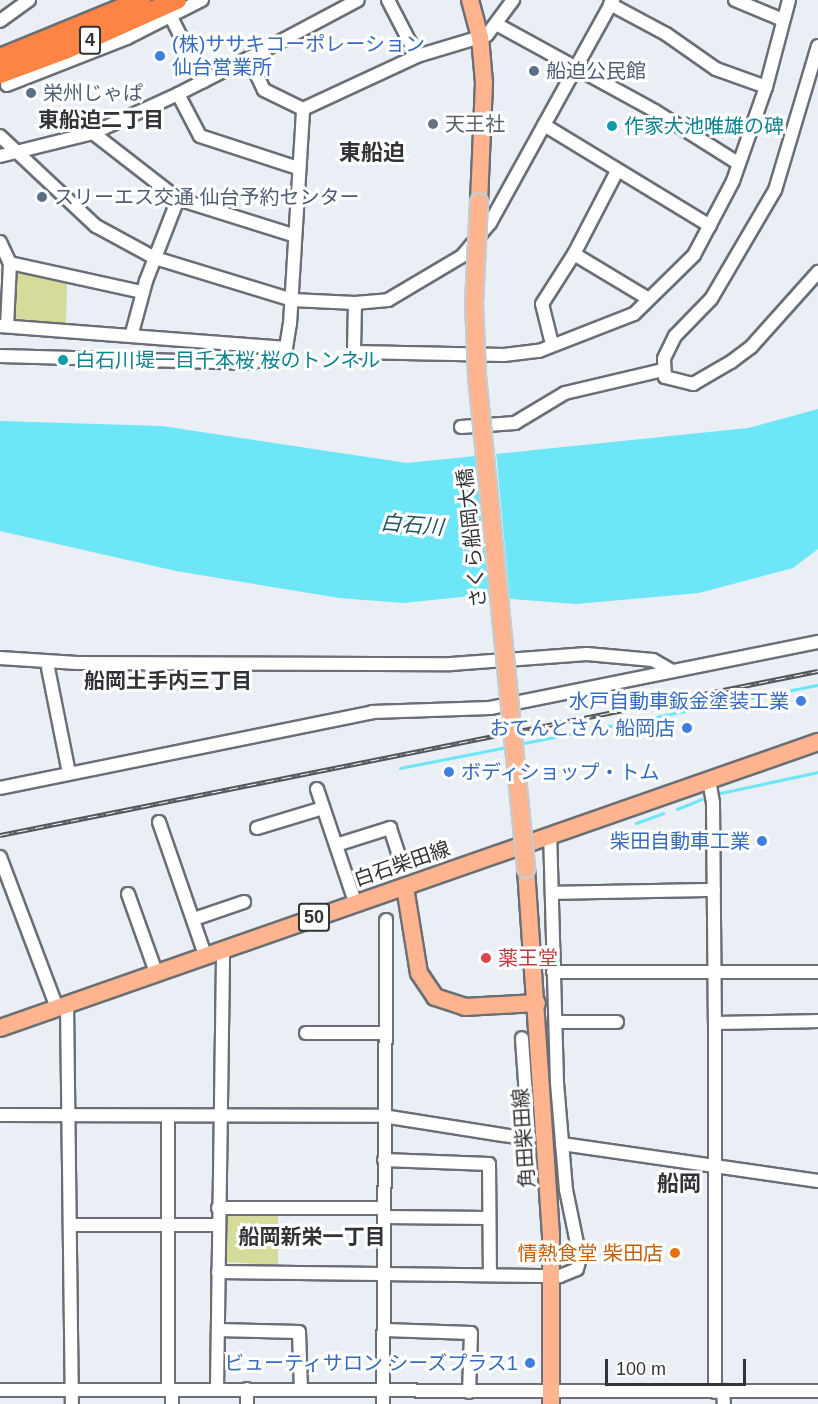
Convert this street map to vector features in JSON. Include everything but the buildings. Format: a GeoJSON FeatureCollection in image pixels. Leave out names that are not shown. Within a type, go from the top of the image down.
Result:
{"type":"FeatureCollection","features":[{"type":"Feature","properties":{"kind":"highway","name":"4"},"geometry":{"type":"LineString","coordinates":[[0,58],[142,0]]}},
{"type":"Feature","properties":{"kind":"highway","name":"4"},"geometry":{"type":"LineString","coordinates":[[4,80],[68,56],[174,8]]}},
{"type":"Feature","properties":{"kind":"main road"},"geometry":{"type":"LineString","coordinates":[[470,0],[480,38]]}},
{"type":"Feature","properties":{"kind":"main road","name":"さくら船岡大橋"},"geometry":{"type":"LineString","coordinates":[[480,38],[484,98],[474,303],[477,376],[526,869]]}},
{"type":"Feature","properties":{"kind":"main road","name":"白石柴田線"},"geometry":{"type":"LineString","coordinates":[[0,1028],[818,742]]}},
{"type":"Feature","properties":{"kind":"main road","name":"角田柴田線"},"geometry":{"type":"LineString","coordinates":[[526,869],[537,1003],[551,1276],[551,1398]]}},
{"type":"Feature","properties":{"kind":"main road"},"geometry":{"type":"LineString","coordinates":[[405,887],[419,973],[435,997],[465,1007],[537,1003]]}},
{"type":"Feature","properties":{"kind":"street"},"geometry":{"type":"LineString","coordinates":[[0,21],[29,0]]}},
{"type":"Feature","properties":{"kind":"street"},"geometry":{"type":"LineString","coordinates":[[202,0],[174,8],[203,81]]}},
{"type":"Feature","properties":{"kind":"street"},"geometry":{"type":"LineString","coordinates":[[388,0],[417,56]]}},
{"type":"Feature","properties":{"kind":"street"},"geometry":{"type":"LineString","coordinates":[[303,109],[417,56],[480,38],[498,25],[513,0]]}},
{"type":"Feature","properties":{"kind":"street"},"geometry":{"type":"LineString","coordinates":[[735,0],[783,20]]}},
{"type":"Feature","properties":{"kind":"street"},"geometry":{"type":"LineString","coordinates":[[355,303],[354,352],[504,355],[539,351],[552,344],[634,314],[694,255],[710,226],[738,163],[766,87],[789,0]]}},
{"type":"Feature","properties":{"kind":"street"},"geometry":{"type":"LineString","coordinates":[[0,156],[93,133],[249,58],[355,1]]}},
{"type":"Feature","properties":{"kind":"street"},"geometry":{"type":"LineString","coordinates":[[0,136],[96,226],[155,258],[292,300],[355,303],[400,295],[467,252],[490,223],[612,2],[666,34],[716,69],[766,87]]}},
{"type":"Feature","properties":{"kind":"street"},"geometry":{"type":"LineString","coordinates":[[498,25],[738,163]]}},
{"type":"Feature","properties":{"kind":"street"},"geometry":{"type":"LineString","coordinates":[[663,370],[675,336],[711,299],[775,190],[818,45]]}},
{"type":"Feature","properties":{"kind":"street"},"geometry":{"type":"LineString","coordinates":[[249,58],[264,90],[303,109]]}},
{"type":"Feature","properties":{"kind":"street"},"geometry":{"type":"LineString","coordinates":[[178,93],[200,136],[298,168]]}},
{"type":"Feature","properties":{"kind":"street"},"geometry":{"type":"LineString","coordinates":[[0,356],[245,363],[265,362],[278,357],[286,348],[292,300],[293,235],[303,109]]}},
{"type":"Feature","properties":{"kind":"street"},"geometry":{"type":"LineString","coordinates":[[544,125],[710,226]]}},
{"type":"Feature","properties":{"kind":"street"},"geometry":{"type":"LineString","coordinates":[[93,133],[178,199],[293,235]]}},
{"type":"Feature","properties":{"kind":"street"},"geometry":{"type":"LineString","coordinates":[[552,344],[542,304],[574,254],[617,171]]}},
{"type":"Feature","properties":{"kind":"street"},"geometry":{"type":"LineString","coordinates":[[132,333],[142,292],[178,199]]}},
{"type":"Feature","properties":{"kind":"street"},"geometry":{"type":"LineString","coordinates":[[0,242],[10,263],[4,326],[132,333],[286,348]]}},
{"type":"Feature","properties":{"kind":"street"},"geometry":{"type":"LineString","coordinates":[[574,254],[649,299]]}},
{"type":"Feature","properties":{"kind":"street"},"geometry":{"type":"LineString","coordinates":[[10,263],[142,292]]}},
{"type":"Feature","properties":{"kind":"street"},"geometry":{"type":"LineString","coordinates":[[663,370],[671,382],[693,384],[731,362],[751,347],[818,272]]}},
{"type":"Feature","properties":{"kind":"street"},"geometry":{"type":"LineString","coordinates":[[461,427],[515,423],[565,393],[663,370]]}},
{"type":"Feature","properties":{"kind":"street"},"geometry":{"type":"LineString","coordinates":[[0,788],[372,712],[490,708],[818,642]]}},
{"type":"Feature","properties":{"kind":"street"},"geometry":{"type":"LineString","coordinates":[[0,658],[77,663],[451,664],[587,654],[653,660],[670,670]]}},
{"type":"Feature","properties":{"kind":"street"},"geometry":{"type":"LineString","coordinates":[[48,668],[69,773]]}},
{"type":"Feature","properties":{"kind":"street"},"geometry":{"type":"LineString","coordinates":[[709,780],[713,803],[715,1167],[721,1396]]}},
{"type":"Feature","properties":{"kind":"street"},"geometry":{"type":"LineString","coordinates":[[317,789],[355,902]]}},
{"type":"Feature","properties":{"kind":"street"},"geometry":{"type":"LineString","coordinates":[[257,828],[322,808]]}},
{"type":"Feature","properties":{"kind":"street"},"geometry":{"type":"LineString","coordinates":[[159,822],[205,956]]}},
{"type":"Feature","properties":{"kind":"street"},"geometry":{"type":"LineString","coordinates":[[336,845],[390,828],[399,855]]}},
{"type":"Feature","properties":{"kind":"street"},"geometry":{"type":"LineString","coordinates":[[218,1272],[551,1276],[569,1275],[580,1265],[562,1144],[553,972],[550,835]]}},
{"type":"Feature","properties":{"kind":"street"},"geometry":{"type":"LineString","coordinates":[[1,862],[62,1006],[71,1116],[72,1404]]}},
{"type":"Feature","properties":{"kind":"street"},"geometry":{"type":"LineString","coordinates":[[552,892],[714,890]]}},
{"type":"Feature","properties":{"kind":"street"},"geometry":{"type":"LineString","coordinates":[[128,894],[156,972]]}},
{"type":"Feature","properties":{"kind":"street"},"geometry":{"type":"LineString","coordinates":[[194,919],[244,902]]}},
{"type":"Feature","properties":{"kind":"street"},"geometry":{"type":"LineString","coordinates":[[383,1398],[386,920]]}},
{"type":"Feature","properties":{"kind":"street"},"geometry":{"type":"LineString","coordinates":[[218,1389],[218,1208],[223,949]]}},
{"type":"Feature","properties":{"kind":"street"},"geometry":{"type":"LineString","coordinates":[[553,972],[818,972]]}},
{"type":"Feature","properties":{"kind":"street"},"geometry":{"type":"LineString","coordinates":[[715,1023],[818,1021]]}},
{"type":"Feature","properties":{"kind":"street"},"geometry":{"type":"LineString","coordinates":[[556,1022],[618,1022]]}},
{"type":"Feature","properties":{"kind":"street"},"geometry":{"type":"LineString","coordinates":[[306,1033],[384,1033]]}},
{"type":"Feature","properties":{"kind":"street"},"geometry":{"type":"LineString","coordinates":[[0,1115],[383,1116],[529,1139],[522,1038]]}},
{"type":"Feature","properties":{"kind":"street"},"geometry":{"type":"LineString","coordinates":[[168,1116],[170,1390],[172,1404]]}},
{"type":"Feature","properties":{"kind":"street"},"geometry":{"type":"LineString","coordinates":[[562,1144],[818,1181]]}},
{"type":"Feature","properties":{"kind":"street"},"geometry":{"type":"LineString","coordinates":[[384,1160],[489,1164],[490,1274]]}},
{"type":"Feature","properties":{"kind":"street"},"geometry":{"type":"LineString","coordinates":[[218,1208],[488,1218]]}},
{"type":"Feature","properties":{"kind":"street"},"geometry":{"type":"LineString","coordinates":[[71,1225],[218,1225]]}},
{"type":"Feature","properties":{"kind":"street"},"geometry":{"type":"LineString","coordinates":[[218,1330],[299,1332],[301,1390]]}},
{"type":"Feature","properties":{"kind":"street"},"geometry":{"type":"LineString","coordinates":[[385,1330],[471,1333],[469,1392]]}},
{"type":"Feature","properties":{"kind":"street"},"geometry":{"type":"LineString","coordinates":[[247,1389],[248,1404]]}},
{"type":"Feature","properties":{"kind":"street"},"geometry":{"type":"LineString","coordinates":[[0,1390],[301,1390],[383,1398],[469,1392],[551,1398],[721,1396],[818,1391]]}},
{"type":"Feature","properties":{"kind":"street"},"geometry":{"type":"LineString","coordinates":[[117,1390],[118,1404]]}},
{"type":"Feature","properties":{"kind":"green space"},"geometry":{"type":"Polygon","coordinates":[[[19,272],[67,283],[66,324],[12,318],[13,276],[19,272]]]}},
{"type":"Feature","properties":{"kind":"green space"},"geometry":{"type":"Polygon","coordinates":[[[228,1213],[278,1214],[278,1265],[222,1262],[222,1217],[228,1213]]]}},
{"type":"Feature","properties":{"kind":"water","name":"白石川"},"geometry":{"type":"Polygon","coordinates":[[[818,409],[818,549],[793,568],[699,593],[576,604],[470,596],[404,603],[339,598],[176,571],[0,531],[0,421],[162,426],[407,463],[748,428],[818,409]]]}},
{"type":"Feature","properties":{"kind":"pier"},"geometry":{"type":"Polygon","coordinates":[[[496,452],[510,602],[491,601],[481,509],[477,454],[496,452]]]}},
{"type":"Feature","properties":{"kind":"waterway"},"geometry":{"type":"LineString","coordinates":[[757,648],[791,641]]}},
{"type":"Feature","properties":{"kind":"waterway"},"geometry":{"type":"LineString","coordinates":[[717,655],[747,650]]}},
{"type":"Feature","properties":{"kind":"waterway"},"geometry":{"type":"LineString","coordinates":[[681,662],[709,657]]}},
{"type":"Feature","properties":{"kind":"waterway"},"geometry":{"type":"LineString","coordinates":[[519,744],[818,685]]}},
{"type":"Feature","properties":{"kind":"waterway"},"geometry":{"type":"LineString","coordinates":[[400,768],[507,747]]}},
{"type":"Feature","properties":{"kind":"waterway"},"geometry":{"type":"LineString","coordinates":[[720,793],[818,772]]}},
{"type":"Feature","properties":{"kind":"waterway"},"geometry":{"type":"LineString","coordinates":[[677,809],[702,799]]}},
{"type":"Feature","properties":{"kind":"waterway"},"geometry":{"type":"LineString","coordinates":[[636,823],[663,813]]}},
{"type":"Feature","properties":{"kind":"railway"},"geometry":{"type":"LineString","coordinates":[[0,835],[818,671]]}},
{"type":"Feature","properties":{"kind":"place","name":"(株)ササキコーポレーション 仙台営業所"},"geometry":{"type":"Point","coordinates":[160,56]}},
{"type":"Feature","properties":{"kind":"place","name":"船迫公民館"},"geometry":{"type":"Point","coordinates":[534,71]}},
{"type":"Feature","properties":{"kind":"place","name":"栄州じゃぱ"},"geometry":{"type":"Point","coordinates":[31,93]}},
{"type":"Feature","properties":{"kind":"place","name":"天王社"},"geometry":{"type":"Point","coordinates":[433,124]}},
{"type":"Feature","properties":{"kind":"place","name":"作家大池唯雄の碑"},"geometry":{"type":"Point","coordinates":[612,126]}},
{"type":"Feature","properties":{"kind":"place","name":"スリーエス交通 仙台予約センター"},"geometry":{"type":"Point","coordinates":[42,197]}},
{"type":"Feature","properties":{"kind":"place","name":"白石川堤一目千本桜 桜のトンネル"},"geometry":{"type":"Point","coordinates":[63,360]}},
{"type":"Feature","properties":{"kind":"place","name":"水戸自動車鈑金塗装工業"},"geometry":{"type":"Point","coordinates":[801,701]}},
{"type":"Feature","properties":{"kind":"place","name":"おてんとさん 船岡店"},"geometry":{"type":"Point","coordinates":[687,728]}},
{"type":"Feature","properties":{"kind":"place","name":"ボディショップ・トム"},"geometry":{"type":"Point","coordinates":[449,772]}},
{"type":"Feature","properties":{"kind":"place","name":"柴田自動車工業"},"geometry":{"type":"Point","coordinates":[762,841]}},
{"type":"Feature","properties":{"kind":"place","name":"薬王堂"},"geometry":{"type":"Point","coordinates":[486,958]}},
{"type":"Feature","properties":{"kind":"place","name":"情熱食堂 柴田店"},"geometry":{"type":"Point","coordinates":[675,1253]}},
{"type":"Feature","properties":{"kind":"place","name":"ビューティサロン シーズプラス1"},"geometry":{"type":"Point","coordinates":[530,1363]}},
{"type":"Feature","properties":{"kind":"district","name":"東船迫二丁目"},"geometry":{"type":"Point","coordinates":[101,120]}},
{"type":"Feature","properties":{"kind":"district","name":"東船迫"},"geometry":{"type":"Point","coordinates":[372,153]}},
{"type":"Feature","properties":{"kind":"district","name":"船岡土手内三丁目"},"geometry":{"type":"Point","coordinates":[168,681]}},
{"type":"Feature","properties":{"kind":"district","name":"船岡"},"geometry":{"type":"Point","coordinates":[679,1184]}},
{"type":"Feature","properties":{"kind":"district","name":"船岡新栄一丁目"},"geometry":{"type":"Point","coordinates":[312,1237]}}]}
